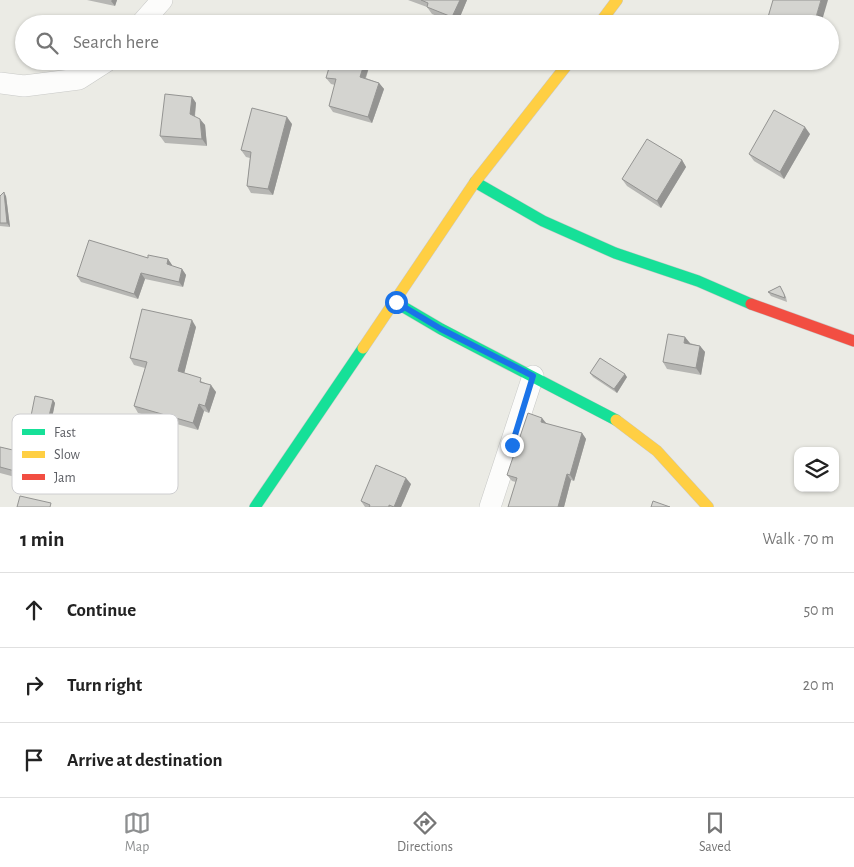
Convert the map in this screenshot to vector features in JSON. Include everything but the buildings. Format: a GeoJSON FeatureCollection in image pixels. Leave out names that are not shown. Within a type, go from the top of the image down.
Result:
{"type":"FeatureCollection","features":[{"type":"Feature","properties":{"kind":"main road"},"geometry":{"type":"LineString","coordinates":[[606,15],[617,0]]}},
{"type":"Feature","properties":{"kind":"main road"},"geometry":{"type":"LineString","coordinates":[[255,507],[476,182],[563,70]]}},
{"type":"Feature","properties":{"kind":"main road"},"geometry":{"type":"LineString","coordinates":[[476,182],[543,220],[615,253],[698,281],[769,312],[854,342]]}},
{"type":"Feature","properties":{"kind":"main road"},"geometry":{"type":"LineString","coordinates":[[396,302],[441,329],[624,424],[657,451],[708,507]]}},
{"type":"Feature","properties":{"kind":"street"},"geometry":{"type":"LineString","coordinates":[[149,15],[162,0]]}},
{"type":"Feature","properties":{"kind":"street"},"geometry":{"type":"LineString","coordinates":[[0,84],[24,86],[79,79],[93,70]]}},
{"type":"Feature","properties":{"kind":"street"},"geometry":{"type":"LineString","coordinates":[[490,507],[533,376]]}},
{"type":"Feature","properties":{"kind":"traffic: fast"},"geometry":{"type":"LineString","coordinates":[[475,182],[543,221],[615,253],[698,281],[751,304]]}},
{"type":"Feature","properties":{"kind":"traffic: fast"},"geometry":{"type":"LineString","coordinates":[[395,302],[441,329],[616,420]]}},
{"type":"Feature","properties":{"kind":"traffic: fast"},"geometry":{"type":"LineString","coordinates":[[255,507],[363,348]]}},
{"type":"Feature","properties":{"kind":"traffic: slow"},"geometry":{"type":"LineString","coordinates":[[606,15],[617,0]]}},
{"type":"Feature","properties":{"kind":"traffic: slow"},"geometry":{"type":"LineString","coordinates":[[363,348],[475,182],[563,70]]}},
{"type":"Feature","properties":{"kind":"traffic: slow"},"geometry":{"type":"LineString","coordinates":[[616,420],[657,451],[708,507]]}},
{"type":"Feature","properties":{"kind":"traffic: jam"},"geometry":{"type":"LineString","coordinates":[[751,304],[854,341]]}},
{"type":"Feature","properties":{"kind":"route"},"geometry":{"type":"LineString","coordinates":[[396,302],[441,329],[533,376],[512,445]]}}]}
